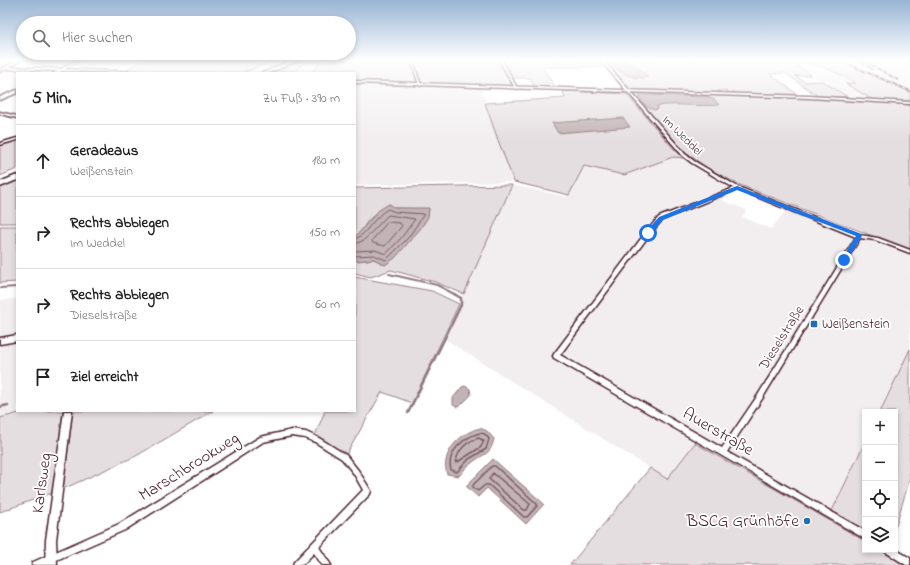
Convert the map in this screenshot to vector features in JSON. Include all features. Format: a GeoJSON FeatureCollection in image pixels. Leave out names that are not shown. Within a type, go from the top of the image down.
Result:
{"type":"FeatureCollection","features":[{"type":"Feature","properties":{"kind":"highway"},"geometry":{"type":"LineString","coordinates":[[0,180],[16,172]]}},
{"type":"Feature","properties":{"kind":"highway"},"geometry":{"type":"LineString","coordinates":[[0,184],[16,177]]}},
{"type":"Feature","properties":{"kind":"street"},"geometry":{"type":"LineString","coordinates":[[464,86],[820,97],[910,103]]}},
{"type":"Feature","properties":{"kind":"street","name":"Im Weddel"},"geometry":{"type":"LineString","coordinates":[[623,86],[684,155],[737,188],[859,236],[876,240],[910,252]]}},
{"type":"Feature","properties":{"kind":"street"},"geometry":{"type":"LineString","coordinates":[[0,99],[16,91]]}},
{"type":"Feature","properties":{"kind":"street"},"geometry":{"type":"LineString","coordinates":[[11,115],[16,112]]}},
{"type":"Feature","properties":{"kind":"street"},"geometry":{"type":"LineString","coordinates":[[0,113],[16,117]]}},
{"type":"Feature","properties":{"kind":"street"},"geometry":{"type":"LineString","coordinates":[[0,144],[16,139]]}},
{"type":"Feature","properties":{"kind":"street","name":"Auerstraße"},"geometry":{"type":"LineString","coordinates":[[737,188],[661,218],[648,233],[556,356],[862,533]]}},
{"type":"Feature","properties":{"kind":"street","name":"Dieselstraße"},"geometry":{"type":"LineString","coordinates":[[722,452],[760,397],[859,236]]}},
{"type":"Feature","properties":{"kind":"street"},"geometry":{"type":"LineString","coordinates":[[0,341],[16,338]]}},
{"type":"Feature","properties":{"kind":"street","name":"Karlsweg"},"geometry":{"type":"LineString","coordinates":[[50,562],[51,540],[68,412]]}},
{"type":"Feature","properties":{"kind":"street","name":"Marschbrookweg"},"geometry":{"type":"LineString","coordinates":[[36,565],[50,562],[122,527],[262,438],[292,433],[306,435],[317,440],[344,457],[356,472],[367,491],[314,547]]}},
{"type":"Feature","properties":{"kind":"street"},"geometry":{"type":"LineString","coordinates":[[297,565],[314,547],[327,565]]}},
{"type":"Feature","properties":{"kind":"street"},"geometry":{"type":"LineString","coordinates":[[895,553],[910,563]]}},
{"type":"Feature","properties":{"kind":"shaded area"},"geometry":{"type":"Polygon","coordinates":[[[356,86],[481,88],[514,182],[356,185],[356,86]]]}},
{"type":"Feature","properties":{"kind":"shaded area"},"geometry":{"type":"Polygon","coordinates":[[[555,86],[556,88],[535,87],[555,86]]]}},
{"type":"Feature","properties":{"kind":"shaded area"},"geometry":{"type":"Polygon","coordinates":[[[625,86],[786,86],[798,95],[729,93],[726,90],[718,91],[721,93],[628,90],[625,86]]]}},
{"type":"Feature","properties":{"kind":"shaded area"},"geometry":{"type":"Polygon","coordinates":[[[804,86],[831,86],[848,97],[818,96],[804,86]]]}},
{"type":"Feature","properties":{"kind":"shaded area"},"geometry":{"type":"Polygon","coordinates":[[[830,86],[849,86],[868,97],[848,97],[830,86]]]}},
{"type":"Feature","properties":{"kind":"shaded area"},"geometry":{"type":"Polygon","coordinates":[[[850,86],[898,86],[910,92],[910,101],[873,100],[850,86]]]}},
{"type":"Feature","properties":{"kind":"shaded area"},"geometry":{"type":"Polygon","coordinates":[[[898,86],[910,86],[910,92],[898,86]]]}},
{"type":"Feature","properties":{"kind":"shaded area"},"geometry":{"type":"Polygon","coordinates":[[[563,91],[626,94],[674,149],[684,158],[673,157],[624,175],[584,166],[569,195],[514,182],[485,103],[565,98],[563,91]]]}},
{"type":"Feature","properties":{"kind":"shaded area"},"geometry":{"type":"Polygon","coordinates":[[[635,93],[808,98],[905,104],[910,106],[910,249],[740,185],[709,169],[686,153],[633,95],[635,93]]]}},
{"type":"Feature","properties":{"kind":"shaded area"},"geometry":{"type":"Polygon","coordinates":[[[16,140],[16,169],[0,176],[0,145],[16,140]]]}},
{"type":"Feature","properties":{"kind":"shaded area"},"geometry":{"type":"Polygon","coordinates":[[[673,157],[684,158],[725,185],[740,191],[721,200],[747,210],[742,217],[771,229],[786,210],[910,255],[910,349],[881,409],[862,409],[862,448],[832,511],[701,435],[667,479],[443,338],[512,185],[567,197],[584,166],[624,175],[673,157]]]}},
{"type":"Feature","properties":{"kind":"shaded area"},"geometry":{"type":"Polygon","coordinates":[[[16,180],[16,223],[0,223],[0,188],[16,180]]]}},
{"type":"Feature","properties":{"kind":"shaded area"},"geometry":{"type":"Polygon","coordinates":[[[512,185],[464,294],[435,282],[391,270],[371,277],[356,273],[356,260],[374,259],[385,265],[389,262],[424,223],[429,209],[396,208],[389,204],[368,220],[356,236],[356,188],[512,185]]]}},
{"type":"Feature","properties":{"kind":"shaded area"},"geometry":{"type":"Polygon","coordinates":[[[0,226],[16,226],[16,282],[0,283],[0,226]]]}},
{"type":"Feature","properties":{"kind":"shaded area"},"geometry":{"type":"Polygon","coordinates":[[[356,277],[432,291],[459,304],[412,403],[382,392],[346,455],[315,435],[325,412],[356,412],[356,277]]]}},
{"type":"Feature","properties":{"kind":"shaded area"},"geometry":{"type":"Polygon","coordinates":[[[16,299],[16,412],[23,412],[0,418],[0,300],[16,299]]]}},
{"type":"Feature","properties":{"kind":"shaded area"},"geometry":{"type":"Polygon","coordinates":[[[910,349],[910,478],[898,518],[898,409],[881,409],[910,349]]]}},
{"type":"Feature","properties":{"kind":"shaded area"},"geometry":{"type":"Polygon","coordinates":[[[23,412],[63,412],[52,493],[0,512],[0,418],[23,412]]]}},
{"type":"Feature","properties":{"kind":"shaded area"},"geometry":{"type":"Polygon","coordinates":[[[73,412],[211,412],[136,456],[63,489],[73,412]]]}},
{"type":"Feature","properties":{"kind":"shaded area"},"geometry":{"type":"Polygon","coordinates":[[[695,443],[862,539],[862,553],[885,553],[904,565],[570,565],[650,468],[667,479],[695,443]]]}},
{"type":"Feature","properties":{"kind":"shaded area"},"geometry":{"type":"Polygon","coordinates":[[[862,448],[862,528],[832,511],[862,448]]]}},
{"type":"Feature","properties":{"kind":"water"},"geometry":{"type":"Polygon","coordinates":[[[639,95],[708,97],[715,100],[719,105],[665,105],[657,106],[658,109],[654,110],[649,108],[641,100],[639,95]]]}},
{"type":"Feature","properties":{"kind":"water"},"geometry":{"type":"Polygon","coordinates":[[[623,118],[630,127],[558,133],[552,123],[623,118]]]}},
{"type":"Feature","properties":{"kind":"water"},"geometry":{"type":"Polygon","coordinates":[[[389,204],[396,208],[429,208],[428,217],[421,228],[395,258],[385,265],[374,259],[357,261],[356,236],[379,210],[389,204]]]}},
{"type":"Feature","properties":{"kind":"water"},"geometry":{"type":"Polygon","coordinates":[[[465,386],[470,389],[471,395],[461,405],[457,407],[453,405],[453,398],[462,387],[465,386]]]}},
{"type":"Feature","properties":{"kind":"water"},"geometry":{"type":"Polygon","coordinates":[[[480,428],[487,431],[494,439],[491,448],[486,454],[469,465],[459,476],[447,474],[446,459],[453,445],[465,434],[480,428]]]}},
{"type":"Feature","properties":{"kind":"water"},"geometry":{"type":"Polygon","coordinates":[[[493,459],[544,504],[526,524],[487,488],[478,497],[466,486],[493,459]]]}},
{"type":"Feature","properties":{"kind":"waterway"},"geometry":{"type":"LineString","coordinates":[[389,274],[437,285],[456,295]]}},
{"type":"Feature","properties":{"kind":"waterway"},"geometry":{"type":"LineString","coordinates":[[0,288],[16,287]]}},
{"type":"Feature","properties":{"kind":"waterway"},"geometry":{"type":"LineString","coordinates":[[408,413],[461,305],[461,298],[454,294]]}},
{"type":"Feature","properties":{"kind":"waterway"},"geometry":{"type":"LineString","coordinates":[[0,407],[8,405]]}},
{"type":"Feature","properties":{"kind":"railway"},"geometry":{"type":"LineString","coordinates":[[899,86],[910,91]]}},
{"type":"Feature","properties":{"kind":"place","name":"Weißenstein"},"geometry":{"type":"Point","coordinates":[814,324]}},
{"type":"Feature","properties":{"kind":"place","name":"BSCG Grünhöfe"},"geometry":{"type":"Point","coordinates":[807,521]}},
{"type":"Feature","properties":{"kind":"route"},"geometry":{"type":"LineString","coordinates":[[648,233],[661,218],[737,188],[859,236],[844,260]]}}]}
